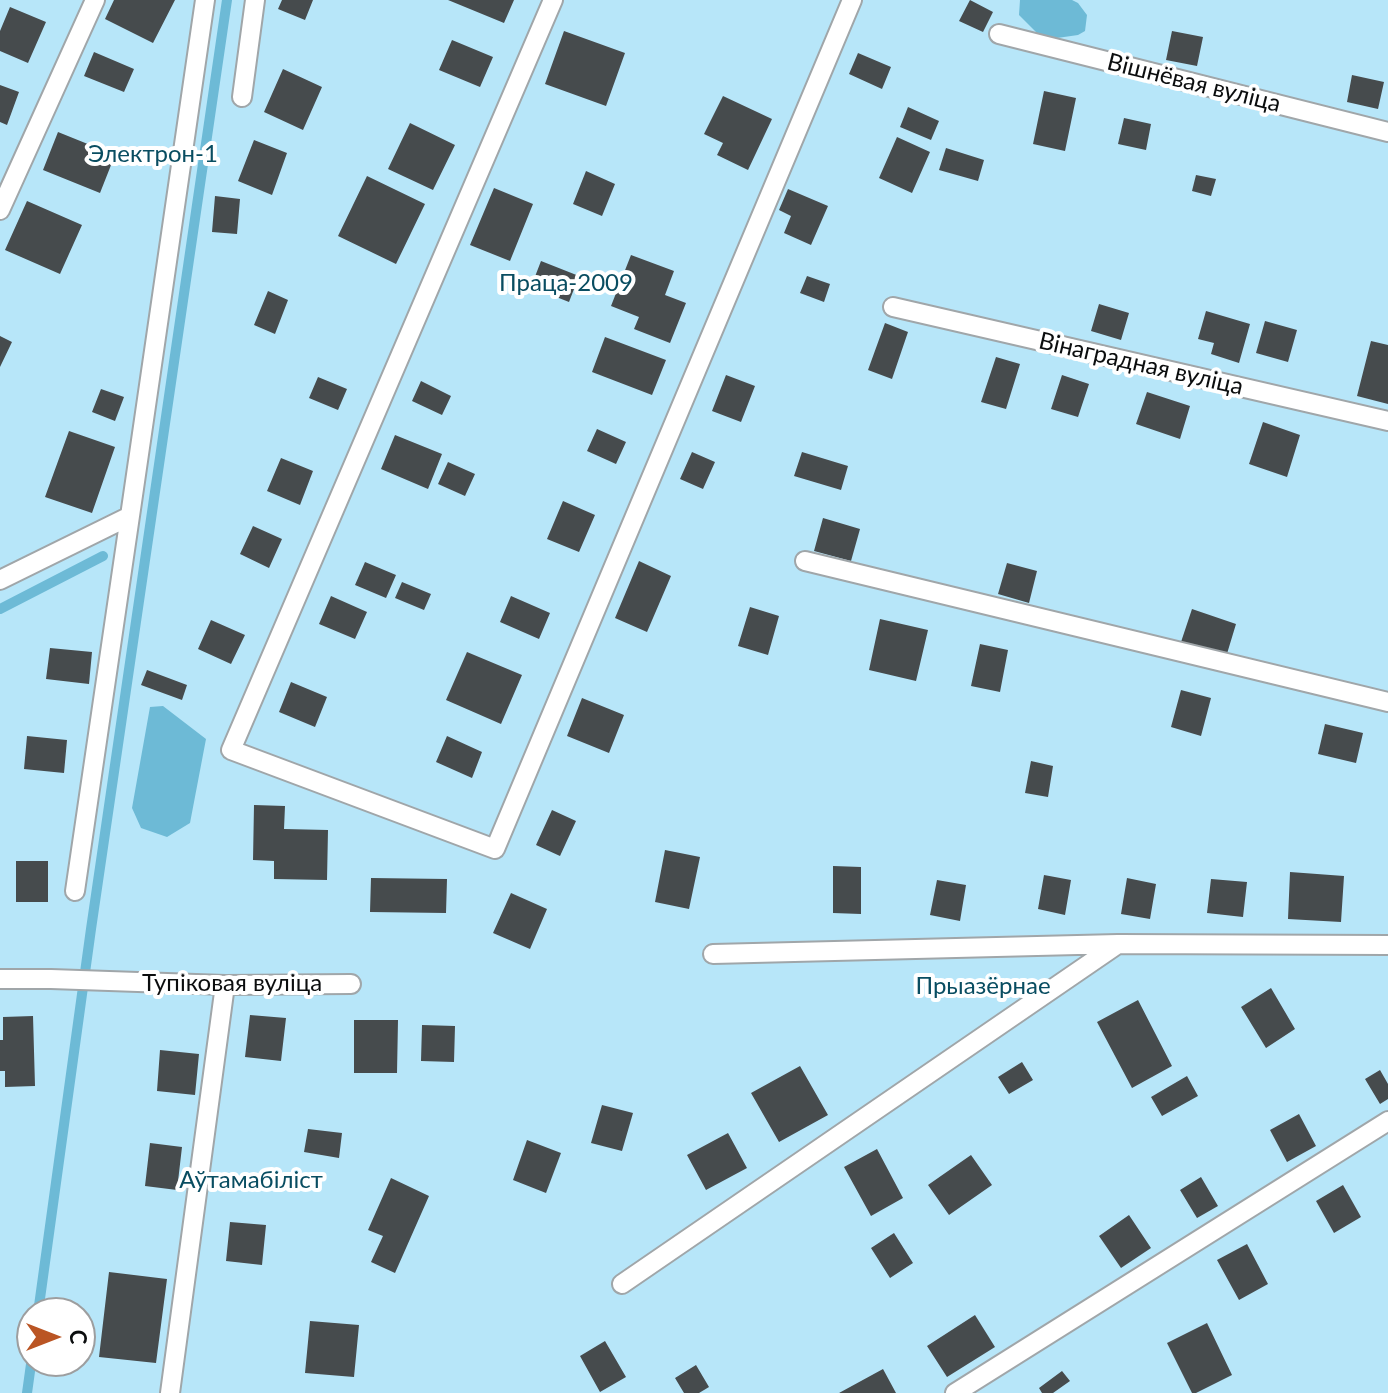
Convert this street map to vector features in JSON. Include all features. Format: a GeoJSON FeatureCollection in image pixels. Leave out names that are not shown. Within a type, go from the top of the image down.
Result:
{"type":"FeatureCollection","features":[{"type":"Feature","properties":{"kind":"lane"},"geometry":{"type":"LineString","coordinates":[[0,210],[95,0]]}},
{"type":"Feature","properties":{"kind":"lane"},"geometry":{"type":"LineString","coordinates":[[75,891],[205,0]]}},
{"type":"Feature","properties":{"kind":"lane"},"geometry":{"type":"LineString","coordinates":[[242,97],[255,0]]}},
{"type":"Feature","properties":{"kind":"lane"},"geometry":{"type":"LineString","coordinates":[[553,0],[231,750],[495,849],[852,0]]}},
{"type":"Feature","properties":{"kind":"lane","name":"Вішнёвая вуліца"},"geometry":{"type":"LineString","coordinates":[[999,34],[1388,132]]}},
{"type":"Feature","properties":{"kind":"lane","name":"Вінаградная вуліца"},"geometry":{"type":"LineString","coordinates":[[893,307],[1388,421]]}},
{"type":"Feature","properties":{"kind":"lane"},"geometry":{"type":"LineString","coordinates":[[0,580],[130,516]]}},
{"type":"Feature","properties":{"kind":"lane"},"geometry":{"type":"LineString","coordinates":[[805,561],[1388,702]]}},
{"type":"Feature","properties":{"kind":"lane"},"geometry":{"type":"LineString","coordinates":[[713,954],[1118,944],[1388,945]]}},
{"type":"Feature","properties":{"kind":"lane"},"geometry":{"type":"LineString","coordinates":[[622,1284],[1118,944]]}},
{"type":"Feature","properties":{"kind":"lane","name":"Тупіковая вуліца"},"geometry":{"type":"LineString","coordinates":[[0,979],[225,985],[351,984]]}},
{"type":"Feature","properties":{"kind":"lane"},"geometry":{"type":"LineString","coordinates":[[170,1393],[225,985]]}},
{"type":"Feature","properties":{"kind":"lane"},"geometry":{"type":"LineString","coordinates":[[955,1393],[1388,1121]]}},
{"type":"Feature","properties":{"kind":"green space"},"geometry":{"type":"Polygon","coordinates":[[[0,0],[1388,0],[1388,1393],[0,1393],[0,0]]]}},
{"type":"Feature","properties":{"kind":"shaded area"},"geometry":{"type":"Polygon","coordinates":[[[1020,0],[1072,0],[1087,15],[1085,31],[1057,38],[1040,36],[1019,15],[1020,0]]]}},
{"type":"Feature","properties":{"kind":"shaded area"},"geometry":{"type":"Polygon","coordinates":[[[163,706],[206,739],[190,823],[167,837],[141,828],[132,808],[150,707],[163,706]]]}},
{"type":"Feature","properties":{"kind":"building"},"geometry":{"type":"Polygon","coordinates":[[[114,0],[175,0],[153,43],[105,19],[114,0]]]}},
{"type":"Feature","properties":{"kind":"building"},"geometry":{"type":"Polygon","coordinates":[[[282,0],[313,0],[305,20],[278,9],[282,0]]]}},
{"type":"Feature","properties":{"kind":"building"},"geometry":{"type":"Polygon","coordinates":[[[448,0],[514,0],[504,23],[448,0]]]}},
{"type":"Feature","properties":{"kind":"building"},"geometry":{"type":"Polygon","coordinates":[[[970,0],[993,12],[983,32],[959,21],[970,0]]]}},
{"type":"Feature","properties":{"kind":"building"},"geometry":{"type":"Polygon","coordinates":[[[10,7],[46,22],[28,63],[0,51],[0,31],[10,7]]]}},
{"type":"Feature","properties":{"kind":"building"},"geometry":{"type":"Polygon","coordinates":[[[564,31],[625,53],[606,106],[545,84],[564,31]]]}},
{"type":"Feature","properties":{"kind":"building"},"geometry":{"type":"Polygon","coordinates":[[[1172,31],[1203,37],[1197,66],[1166,60],[1172,31]]]}},
{"type":"Feature","properties":{"kind":"building"},"geometry":{"type":"Polygon","coordinates":[[[452,40],[493,57],[480,87],[439,70],[452,40]]]}},
{"type":"Feature","properties":{"kind":"building"},"geometry":{"type":"Polygon","coordinates":[[[94,52],[134,69],[124,92],[84,76],[94,52]]]}},
{"type":"Feature","properties":{"kind":"building"},"geometry":{"type":"Polygon","coordinates":[[[858,53],[891,67],[882,89],[849,74],[858,53]]]}},
{"type":"Feature","properties":{"kind":"building"},"geometry":{"type":"Polygon","coordinates":[[[283,69],[322,87],[303,130],[264,112],[283,69]]]}},
{"type":"Feature","properties":{"kind":"building"},"geometry":{"type":"Polygon","coordinates":[[[1352,75],[1384,82],[1378,109],[1347,102],[1352,75]]]}},
{"type":"Feature","properties":{"kind":"building"},"geometry":{"type":"Polygon","coordinates":[[[0,85],[19,92],[7,125],[0,122],[0,85]]]}},
{"type":"Feature","properties":{"kind":"building"},"geometry":{"type":"Polygon","coordinates":[[[1044,91],[1076,98],[1065,151],[1033,144],[1044,91]]]}},
{"type":"Feature","properties":{"kind":"building"},"geometry":{"type":"Polygon","coordinates":[[[723,96],[772,119],[748,170],[717,155],[723,143],[704,134],[723,96]]]}},
{"type":"Feature","properties":{"kind":"building"},"geometry":{"type":"Polygon","coordinates":[[[908,107],[939,121],[931,140],[900,127],[908,107]]]}},
{"type":"Feature","properties":{"kind":"building"},"geometry":{"type":"Polygon","coordinates":[[[1124,118],[1151,124],[1146,150],[1118,144],[1124,118]]]}},
{"type":"Feature","properties":{"kind":"building"},"geometry":{"type":"Polygon","coordinates":[[[410,123],[455,145],[433,190],[388,169],[410,123]]]}},
{"type":"Feature","properties":{"kind":"building"},"geometry":{"type":"Polygon","coordinates":[[[58,132],[115,155],[100,193],[43,170],[58,132]]]}},
{"type":"Feature","properties":{"kind":"building"},"geometry":{"type":"Polygon","coordinates":[[[897,137],[930,152],[912,193],[879,178],[897,137]]]}},
{"type":"Feature","properties":{"kind":"building"},"geometry":{"type":"Polygon","coordinates":[[[254,140],[287,153],[272,195],[238,181],[254,140]]]}},
{"type":"Feature","properties":{"kind":"building"},"geometry":{"type":"Polygon","coordinates":[[[946,148],[984,160],[978,181],[939,170],[946,148]]]}},
{"type":"Feature","properties":{"kind":"building"},"geometry":{"type":"Polygon","coordinates":[[[586,171],[615,184],[602,216],[573,204],[586,171]]]}},
{"type":"Feature","properties":{"kind":"building"},"geometry":{"type":"Polygon","coordinates":[[[1196,175],[1216,179],[1211,196],[1192,191],[1196,175]]]}},
{"type":"Feature","properties":{"kind":"building"},"geometry":{"type":"Polygon","coordinates":[[[367,176],[425,204],[396,264],[338,236],[367,176]]]}},
{"type":"Feature","properties":{"kind":"building"},"geometry":{"type":"Polygon","coordinates":[[[494,188],[533,204],[510,261],[470,245],[494,188]]]}},
{"type":"Feature","properties":{"kind":"building"},"geometry":{"type":"Polygon","coordinates":[[[788,189],[828,206],[811,245],[784,233],[791,216],[779,210],[788,189]]]}},
{"type":"Feature","properties":{"kind":"building"},"geometry":{"type":"Polygon","coordinates":[[[215,196],[240,199],[237,234],[212,232],[215,196]]]}},
{"type":"Feature","properties":{"kind":"building"},"geometry":{"type":"Polygon","coordinates":[[[27,201],[82,225],[60,274],[5,250],[27,201]]]}},
{"type":"Feature","properties":{"kind":"building"},"geometry":{"type":"Polygon","coordinates":[[[631,255],[674,271],[665,295],[686,303],[670,343],[634,329],[639,317],[611,306],[631,255]]]}},
{"type":"Feature","properties":{"kind":"building"},"geometry":{"type":"Polygon","coordinates":[[[541,261],[579,276],[569,302],[531,287],[541,261]]]}},
{"type":"Feature","properties":{"kind":"building"},"geometry":{"type":"Polygon","coordinates":[[[807,276],[830,284],[824,302],[800,293],[807,276]]]}},
{"type":"Feature","properties":{"kind":"building"},"geometry":{"type":"Polygon","coordinates":[[[268,291],[288,300],[275,334],[254,325],[268,291]]]}},
{"type":"Feature","properties":{"kind":"building"},"geometry":{"type":"Polygon","coordinates":[[[1099,304],[1129,313],[1121,340],[1091,331],[1099,304]]]}},
{"type":"Feature","properties":{"kind":"building"},"geometry":{"type":"Polygon","coordinates":[[[1206,311],[1250,324],[1239,363],[1211,354],[1214,343],[1198,339],[1206,311]]]}},
{"type":"Feature","properties":{"kind":"building"},"geometry":{"type":"Polygon","coordinates":[[[1265,321],[1297,330],[1288,362],[1256,353],[1265,321]]]}},
{"type":"Feature","properties":{"kind":"building"},"geometry":{"type":"Polygon","coordinates":[[[885,323],[908,332],[892,379],[868,370],[885,323]]]}},
{"type":"Feature","properties":{"kind":"building"},"geometry":{"type":"Polygon","coordinates":[[[0,336],[12,342],[0,367],[0,336]]]}},
{"type":"Feature","properties":{"kind":"building"},"geometry":{"type":"Polygon","coordinates":[[[605,337],[666,360],[652,395],[592,372],[605,337]]]}},
{"type":"Feature","properties":{"kind":"building"},"geometry":{"type":"Polygon","coordinates":[[[1371,341],[1388,345],[1388,404],[1357,396],[1371,341]]]}},
{"type":"Feature","properties":{"kind":"building"},"geometry":{"type":"Polygon","coordinates":[[[996,357],[1020,364],[1006,409],[981,402],[996,357]]]}},
{"type":"Feature","properties":{"kind":"building"},"geometry":{"type":"Polygon","coordinates":[[[726,375],[755,386],[741,422],[712,411],[726,375]]]}},
{"type":"Feature","properties":{"kind":"building"},"geometry":{"type":"Polygon","coordinates":[[[1062,375],[1089,384],[1078,417],[1051,409],[1062,375]]]}},
{"type":"Feature","properties":{"kind":"building"},"geometry":{"type":"Polygon","coordinates":[[[318,377],[347,389],[338,410],[309,398],[318,377]]]}},
{"type":"Feature","properties":{"kind":"building"},"geometry":{"type":"Polygon","coordinates":[[[421,381],[451,396],[442,415],[412,401],[421,381]]]}},
{"type":"Feature","properties":{"kind":"building"},"geometry":{"type":"Polygon","coordinates":[[[101,389],[124,397],[115,421],[92,412],[101,389]]]}},
{"type":"Feature","properties":{"kind":"building"},"geometry":{"type":"Polygon","coordinates":[[[1147,392],[1190,406],[1180,439],[1136,424],[1147,392]]]}},
{"type":"Feature","properties":{"kind":"building"},"geometry":{"type":"Polygon","coordinates":[[[1263,422],[1300,435],[1287,477],[1249,464],[1263,422]]]}},
{"type":"Feature","properties":{"kind":"building"},"geometry":{"type":"Polygon","coordinates":[[[597,429],[626,442],[616,464],[587,451],[597,429]]]}},
{"type":"Feature","properties":{"kind":"building"},"geometry":{"type":"Polygon","coordinates":[[[69,431],[115,447],[92,513],[45,497],[69,431]]]}},
{"type":"Feature","properties":{"kind":"building"},"geometry":{"type":"Polygon","coordinates":[[[395,435],[442,454],[428,489],[381,469],[395,435]]]}},
{"type":"Feature","properties":{"kind":"building"},"geometry":{"type":"Polygon","coordinates":[[[692,452],[715,462],[703,489],[680,479],[692,452]]]}},
{"type":"Feature","properties":{"kind":"building"},"geometry":{"type":"Polygon","coordinates":[[[802,452],[848,466],[841,490],[794,476],[802,452]]]}},
{"type":"Feature","properties":{"kind":"building"},"geometry":{"type":"Polygon","coordinates":[[[281,458],[313,471],[300,505],[267,491],[281,458]]]}},
{"type":"Feature","properties":{"kind":"building"},"geometry":{"type":"Polygon","coordinates":[[[448,462],[475,474],[465,496],[438,484],[448,462]]]}},
{"type":"Feature","properties":{"kind":"building"},"geometry":{"type":"Polygon","coordinates":[[[563,501],[595,515],[579,552],[547,539],[563,501]]]}},
{"type":"Feature","properties":{"kind":"building"},"geometry":{"type":"Polygon","coordinates":[[[823,518],[860,529],[851,561],[814,551],[823,518]]]}},
{"type":"Feature","properties":{"kind":"building"},"geometry":{"type":"Polygon","coordinates":[[[253,526],[282,539],[269,568],[240,554],[253,526]]]}},
{"type":"Feature","properties":{"kind":"building"},"geometry":{"type":"Polygon","coordinates":[[[639,561],[671,576],[647,632],[615,618],[639,561]]]}},
{"type":"Feature","properties":{"kind":"building"},"geometry":{"type":"Polygon","coordinates":[[[365,562],[396,575],[386,598],[355,585],[365,562]]]}},
{"type":"Feature","properties":{"kind":"building"},"geometry":{"type":"Polygon","coordinates":[[[1007,563],[1037,571],[1029,603],[998,594],[1007,563]]]}},
{"type":"Feature","properties":{"kind":"building"},"geometry":{"type":"Polygon","coordinates":[[[402,582],[431,594],[424,610],[395,598],[402,582]]]}},
{"type":"Feature","properties":{"kind":"building"},"geometry":{"type":"Polygon","coordinates":[[[331,596],[367,612],[355,639],[319,624],[331,596]]]}},
{"type":"Feature","properties":{"kind":"building"},"geometry":{"type":"Polygon","coordinates":[[[511,596],[550,613],[539,639],[500,622],[511,596]]]}},
{"type":"Feature","properties":{"kind":"building"},"geometry":{"type":"Polygon","coordinates":[[[750,607],[779,616],[768,655],[738,646],[750,607]]]}},
{"type":"Feature","properties":{"kind":"building"},"geometry":{"type":"Polygon","coordinates":[[[1192,609],[1236,624],[1226,657],[1181,642],[1192,609]]]}},
{"type":"Feature","properties":{"kind":"building"},"geometry":{"type":"Polygon","coordinates":[[[880,619],[928,630],[916,681],[869,670],[880,619]]]}},
{"type":"Feature","properties":{"kind":"building"},"geometry":{"type":"Polygon","coordinates":[[[211,620],[245,635],[231,664],[198,649],[211,620]]]}},
{"type":"Feature","properties":{"kind":"building"},"geometry":{"type":"Polygon","coordinates":[[[980,644],[1008,650],[1000,692],[971,686],[980,644]]]}},
{"type":"Feature","properties":{"kind":"building"},"geometry":{"type":"Polygon","coordinates":[[[50,648],[92,652],[89,684],[46,679],[50,648]]]}},
{"type":"Feature","properties":{"kind":"building"},"geometry":{"type":"Polygon","coordinates":[[[467,652],[522,675],[501,724],[446,700],[467,652]]]}},
{"type":"Feature","properties":{"kind":"building"},"geometry":{"type":"Polygon","coordinates":[[[147,670],[187,685],[182,700],[141,685],[147,670]]]}},
{"type":"Feature","properties":{"kind":"building"},"geometry":{"type":"Polygon","coordinates":[[[291,682],[327,697],[315,727],[279,712],[291,682]]]}},
{"type":"Feature","properties":{"kind":"building"},"geometry":{"type":"Polygon","coordinates":[[[1181,690],[1211,698],[1201,736],[1171,727],[1181,690]]]}},
{"type":"Feature","properties":{"kind":"building"},"geometry":{"type":"Polygon","coordinates":[[[582,698],[624,715],[609,753],[567,736],[582,698]]]}},
{"type":"Feature","properties":{"kind":"building"},"geometry":{"type":"Polygon","coordinates":[[[1325,724],[1363,733],[1356,763],[1318,754],[1325,724]]]}},
{"type":"Feature","properties":{"kind":"building"},"geometry":{"type":"Polygon","coordinates":[[[27,736],[67,740],[64,773],[24,769],[27,736]]]}},
{"type":"Feature","properties":{"kind":"building"},"geometry":{"type":"Polygon","coordinates":[[[447,736],[482,752],[472,778],[436,762],[447,736]]]}},
{"type":"Feature","properties":{"kind":"building"},"geometry":{"type":"Polygon","coordinates":[[[1031,761],[1053,766],[1048,797],[1025,793],[1031,761]]]}},
{"type":"Feature","properties":{"kind":"building"},"geometry":{"type":"Polygon","coordinates":[[[254,805],[285,806],[284,829],[328,830],[327,880],[274,879],[274,861],[253,860],[254,805]]]}},
{"type":"Feature","properties":{"kind":"building"},"geometry":{"type":"Polygon","coordinates":[[[552,810],[576,821],[560,856],[536,845],[552,810]]]}},
{"type":"Feature","properties":{"kind":"building"},"geometry":{"type":"Polygon","coordinates":[[[665,850],[700,857],[689,909],[655,902],[665,850]]]}},
{"type":"Feature","properties":{"kind":"building"},"geometry":{"type":"Polygon","coordinates":[[[16,861],[48,861],[48,902],[16,902],[16,861]]]}},
{"type":"Feature","properties":{"kind":"building"},"geometry":{"type":"Polygon","coordinates":[[[833,866],[861,867],[861,914],[833,913],[833,866]]]}},
{"type":"Feature","properties":{"kind":"building"},"geometry":{"type":"Polygon","coordinates":[[[1290,872],[1344,876],[1341,922],[1288,919],[1290,872]]]}},
{"type":"Feature","properties":{"kind":"building"},"geometry":{"type":"Polygon","coordinates":[[[1044,875],[1071,880],[1065,915],[1038,909],[1044,875]]]}},
{"type":"Feature","properties":{"kind":"building"},"geometry":{"type":"Polygon","coordinates":[[[371,878],[447,879],[446,913],[370,912],[371,878]]]}},
{"type":"Feature","properties":{"kind":"building"},"geometry":{"type":"Polygon","coordinates":[[[1127,878],[1156,884],[1150,919],[1121,914],[1127,878]]]}},
{"type":"Feature","properties":{"kind":"building"},"geometry":{"type":"Polygon","coordinates":[[[1211,879],[1247,882],[1243,917],[1207,913],[1211,879]]]}},
{"type":"Feature","properties":{"kind":"building"},"geometry":{"type":"Polygon","coordinates":[[[937,880],[966,885],[960,921],[930,915],[937,880]]]}},
{"type":"Feature","properties":{"kind":"building"},"geometry":{"type":"Polygon","coordinates":[[[511,893],[547,909],[530,949],[493,933],[511,893]]]}},
{"type":"Feature","properties":{"kind":"building"},"geometry":{"type":"Polygon","coordinates":[[[1271,988],[1295,1029],[1266,1048],[1241,1007],[1271,988]]]}},
{"type":"Feature","properties":{"kind":"building"},"geometry":{"type":"Polygon","coordinates":[[[1138,1000],[1172,1066],[1132,1088],[1097,1022],[1138,1000]]]}},
{"type":"Feature","properties":{"kind":"building"},"geometry":{"type":"Polygon","coordinates":[[[250,1015],[286,1018],[281,1061],[245,1057],[250,1015]]]}},
{"type":"Feature","properties":{"kind":"building"},"geometry":{"type":"Polygon","coordinates":[[[33,1016],[35,1086],[5,1087],[5,1071],[0,1071],[3,1017],[33,1016]]]}},
{"type":"Feature","properties":{"kind":"building"},"geometry":{"type":"Polygon","coordinates":[[[354,1020],[398,1020],[397,1073],[354,1073],[354,1020]]]}},
{"type":"Feature","properties":{"kind":"building"},"geometry":{"type":"Polygon","coordinates":[[[422,1025],[455,1026],[454,1062],[421,1061],[422,1025]]]}},
{"type":"Feature","properties":{"kind":"building"},"geometry":{"type":"Polygon","coordinates":[[[160,1050],[199,1054],[195,1095],[157,1091],[160,1050]]]}},
{"type":"Feature","properties":{"kind":"building"},"geometry":{"type":"Polygon","coordinates":[[[1022,1062],[1033,1080],[1009,1094],[998,1077],[1022,1062]]]}},
{"type":"Feature","properties":{"kind":"building"},"geometry":{"type":"Polygon","coordinates":[[[800,1066],[828,1115],[779,1142],[751,1093],[800,1066]]]}},
{"type":"Feature","properties":{"kind":"building"},"geometry":{"type":"Polygon","coordinates":[[[1380,1070],[1388,1084],[1388,1099],[1380,1104],[1365,1079],[1380,1070]]]}},
{"type":"Feature","properties":{"kind":"building"},"geometry":{"type":"Polygon","coordinates":[[[1187,1076],[1198,1096],[1162,1116],[1151,1097],[1187,1076]]]}},
{"type":"Feature","properties":{"kind":"building"},"geometry":{"type":"Polygon","coordinates":[[[602,1105],[633,1113],[622,1151],[591,1143],[602,1105]]]}},
{"type":"Feature","properties":{"kind":"building"},"geometry":{"type":"Polygon","coordinates":[[[1299,1114],[1316,1146],[1287,1162],[1270,1130],[1299,1114]]]}},
{"type":"Feature","properties":{"kind":"building"},"geometry":{"type":"Polygon","coordinates":[[[308,1129],[342,1133],[339,1158],[304,1152],[308,1129]]]}},
{"type":"Feature","properties":{"kind":"building"},"geometry":{"type":"Polygon","coordinates":[[[728,1133],[747,1168],[706,1190],[687,1155],[728,1133]]]}},
{"type":"Feature","properties":{"kind":"building"},"geometry":{"type":"Polygon","coordinates":[[[527,1140],[561,1153],[546,1193],[513,1180],[527,1140]]]}},
{"type":"Feature","properties":{"kind":"building"},"geometry":{"type":"Polygon","coordinates":[[[150,1143],[182,1147],[177,1190],[145,1186],[150,1143]]]}},
{"type":"Feature","properties":{"kind":"building"},"geometry":{"type":"Polygon","coordinates":[[[877,1149],[903,1198],[871,1216],[844,1167],[877,1149]]]}},
{"type":"Feature","properties":{"kind":"building"},"geometry":{"type":"Polygon","coordinates":[[[971,1155],[992,1185],[949,1215],[928,1185],[971,1155]]]}},
{"type":"Feature","properties":{"kind":"building"},"geometry":{"type":"Polygon","coordinates":[[[1201,1177],[1218,1206],[1197,1218],[1180,1190],[1201,1177]]]}},
{"type":"Feature","properties":{"kind":"building"},"geometry":{"type":"Polygon","coordinates":[[[391,1178],[429,1196],[395,1273],[371,1262],[383,1236],[368,1230],[391,1178]]]}},
{"type":"Feature","properties":{"kind":"building"},"geometry":{"type":"Polygon","coordinates":[[[1343,1185],[1361,1217],[1334,1233],[1316,1201],[1343,1185]]]}},
{"type":"Feature","properties":{"kind":"building"},"geometry":{"type":"Polygon","coordinates":[[[1129,1215],[1151,1248],[1121,1268],[1099,1236],[1129,1215]]]}},
{"type":"Feature","properties":{"kind":"building"},"geometry":{"type":"Polygon","coordinates":[[[230,1222],[266,1225],[262,1265],[226,1261],[230,1222]]]}},
{"type":"Feature","properties":{"kind":"building"},"geometry":{"type":"Polygon","coordinates":[[[894,1233],[913,1263],[890,1278],[871,1248],[894,1233]]]}},
{"type":"Feature","properties":{"kind":"building"},"geometry":{"type":"Polygon","coordinates":[[[1247,1244],[1268,1284],[1239,1300],[1217,1260],[1247,1244]]]}},
{"type":"Feature","properties":{"kind":"building"},"geometry":{"type":"Polygon","coordinates":[[[109,1272],[167,1279],[156,1363],[99,1357],[109,1272]]]}},
{"type":"Feature","properties":{"kind":"building"},"geometry":{"type":"Polygon","coordinates":[[[975,1315],[995,1347],[947,1377],[927,1346],[975,1315]]]}},
{"type":"Feature","properties":{"kind":"building"},"geometry":{"type":"Polygon","coordinates":[[[310,1321],[359,1325],[354,1377],[305,1373],[310,1321]]]}},
{"type":"Feature","properties":{"kind":"building"},"geometry":{"type":"Polygon","coordinates":[[[1207,1323],[1232,1375],[1192,1393],[1167,1343],[1207,1323]]]}},
{"type":"Feature","properties":{"kind":"building"},"geometry":{"type":"Polygon","coordinates":[[[605,1341],[626,1377],[600,1392],[580,1356],[605,1341]]]}},
{"type":"Feature","properties":{"kind":"building"},"geometry":{"type":"Polygon","coordinates":[[[696,1365],[709,1387],[699,1393],[684,1393],[675,1378],[696,1365]]]}},
{"type":"Feature","properties":{"kind":"building"},"geometry":{"type":"Polygon","coordinates":[[[883,1369],[896,1393],[839,1393],[883,1369]]]}},
{"type":"Feature","properties":{"kind":"building"},"geometry":{"type":"Polygon","coordinates":[[[1062,1371],[1070,1381],[1053,1393],[1042,1393],[1039,1388],[1062,1371]]]}},
{"type":"Feature","properties":{"kind":"waterway"},"geometry":{"type":"LineString","coordinates":[[40,1297],[227,0]]}},
{"type":"Feature","properties":{"kind":"waterway"},"geometry":{"type":"LineString","coordinates":[[0,609],[103,556]]}},
{"type":"Feature","properties":{"kind":"waterway"},"geometry":{"type":"LineString","coordinates":[[27,1393],[29,1377]]}},
{"type":"Feature","properties":{"kind":"park label","name":"Электрон-1"},"geometry":{"type":"Point","coordinates":[153,154]}},
{"type":"Feature","properties":{"kind":"park label","name":"Праца-2009"},"geometry":{"type":"Point","coordinates":[566,283]}},
{"type":"Feature","properties":{"kind":"park label","name":"Прыазёрнае"},"geometry":{"type":"Point","coordinates":[983,986]}},
{"type":"Feature","properties":{"kind":"park label","name":"Аўтамабіліст"},"geometry":{"type":"Point","coordinates":[251,1180]}}]}
